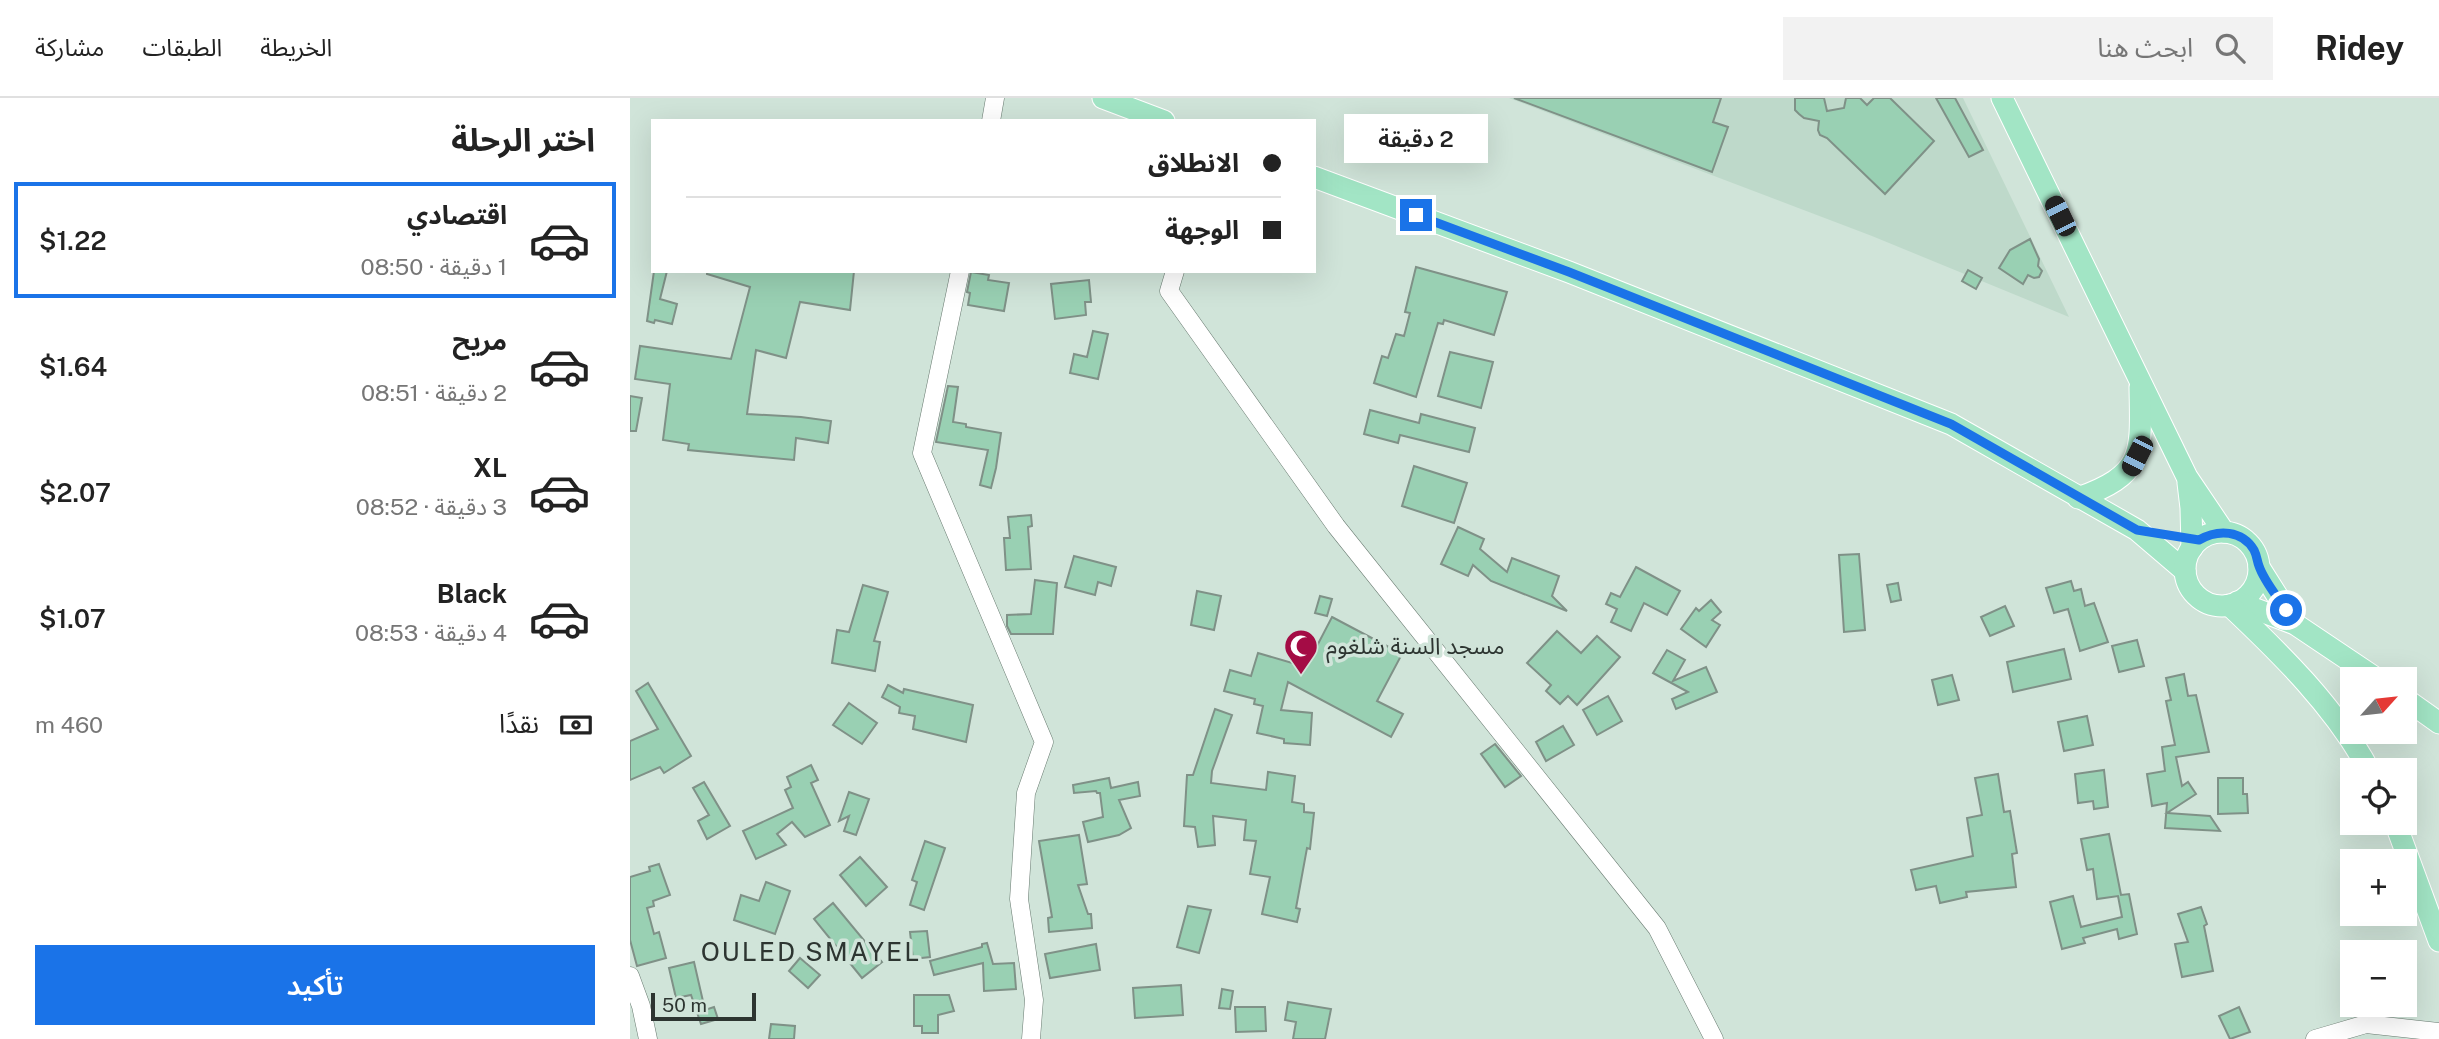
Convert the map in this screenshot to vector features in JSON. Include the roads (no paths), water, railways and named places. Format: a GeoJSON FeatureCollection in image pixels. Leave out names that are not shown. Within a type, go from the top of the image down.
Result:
{"type":"FeatureCollection","features":[{"type":"Feature","properties":{"kind":"main road"},"geometry":{"type":"LineString","coordinates":[[1103,98],[1159,119]]}},
{"type":"Feature","properties":{"kind":"main road"},"geometry":{"type":"LineString","coordinates":[[2002,98],[2187,477],[2224,532]]}},
{"type":"Feature","properties":{"kind":"main road"},"geometry":{"type":"LineString","coordinates":[[1316,178],[1569,272],[1951,424],[2137,530],[2186,571]]}},
{"type":"Feature","properties":{"kind":"main road"},"geometry":{"type":"LineString","coordinates":[[2078,498],[2117,482],[2129,472],[2137,456],[2141,438],[2140,381]]}},
{"type":"Feature","properties":{"kind":"main road"},"geometry":{"type":"LineString","coordinates":[[2187,477],[2194,542],[2186,563],[2191,588],[2203,600],[2220,606],[2233,604],[2251,592],[2259,566]]}},
{"type":"Feature","properties":{"kind":"main road"},"geometry":{"type":"LineString","coordinates":[[2137,530],[2194,542],[2207,535],[2224,532],[2233,534],[2248,543],[2295,624]]}},
{"type":"Feature","properties":{"kind":"main road"},"geometry":{"type":"LineString","coordinates":[[2233,604],[2295,624],[2360,667]]}},
{"type":"Feature","properties":{"kind":"main road"},"geometry":{"type":"LineString","coordinates":[[2233,604],[2340,725]]}},
{"type":"Feature","properties":{"kind":"main road"},"geometry":{"type":"LineString","coordinates":[[2417,707],[2439,723]]}},
{"type":"Feature","properties":{"kind":"main road"},"geometry":{"type":"LineString","coordinates":[[2400,835],[2439,941]]}},
{"type":"Feature","properties":{"kind":"street"},"geometry":{"type":"LineString","coordinates":[[991,119],[995,98]]}},
{"type":"Feature","properties":{"kind":"street"},"geometry":{"type":"LineString","coordinates":[[960,273],[922,453],[1044,742],[1026,793],[1019,900],[1034,1000],[1031,1039]]}},
{"type":"Feature","properties":{"kind":"street"},"geometry":{"type":"LineString","coordinates":[[1174,273],[1169,291],[1336,526],[1657,928],[1714,1039]]}},
{"type":"Feature","properties":{"kind":"street"},"geometry":{"type":"LineString","coordinates":[[630,976],[641,1006],[648,1039]]}},
{"type":"Feature","properties":{"kind":"street"},"geometry":{"type":"LineString","coordinates":[[2315,1039],[2366,1024],[2439,1032]]}},
{"type":"Feature","properties":{"kind":"place","name":"مسجد السنة شلغوم"},"geometry":{"type":"Point","coordinates":[1301,676]}},
{"type":"Feature","properties":{"kind":"district","name":"OULED SMAYEL"},"geometry":{"type":"Point","coordinates":[811,952]}}]}
